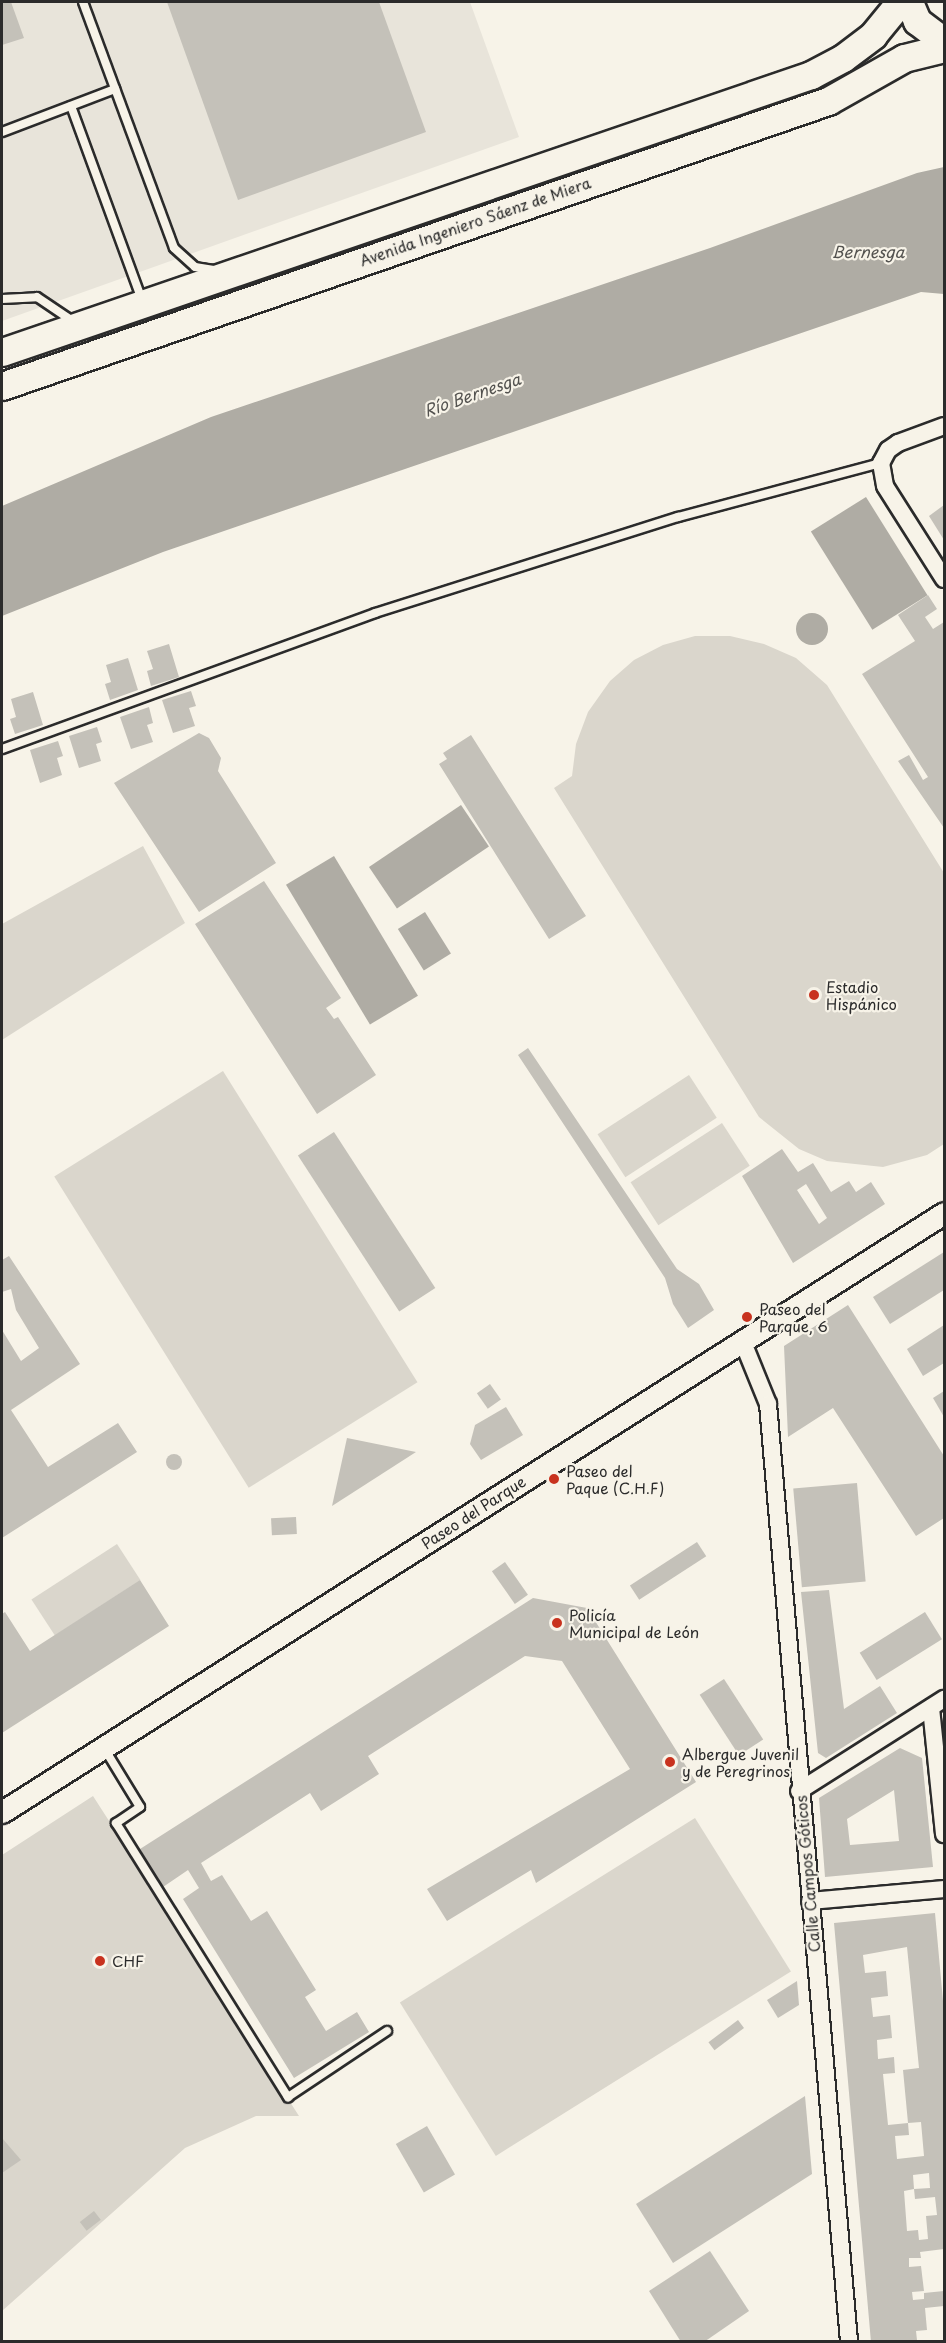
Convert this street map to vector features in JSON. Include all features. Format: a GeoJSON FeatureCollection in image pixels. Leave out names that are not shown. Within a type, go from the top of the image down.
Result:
{"type":"FeatureCollection","features":[{"type":"Feature","properties":{"kind":"main road","name":"Avenida Ingeniero Sáenz de Miera"},"geometry":{"type":"LineString","coordinates":[[2,352],[811,75],[843,58],[873,35],[900,2]]}},
{"type":"Feature","properties":{"kind":"main road"},"geometry":{"type":"LineString","coordinates":[[909,2],[917,21],[945,41]]}},
{"type":"Feature","properties":{"kind":"main road","name":"Avenida Ingeniero Sáenz de Miera"},"geometry":{"type":"LineString","coordinates":[[2,386],[828,101],[904,58],[945,48]]}},
{"type":"Feature","properties":{"kind":"street"},"geometry":{"type":"LineString","coordinates":[[945,426],[898,443],[888,450],[881,463],[885,486],[945,579]]}},
{"type":"Feature","properties":{"kind":"street","name":"Paseo del Parque"},"geometry":{"type":"LineString","coordinates":[[2,1812],[945,1213]]}},
{"type":"Feature","properties":{"kind":"street","name":"Calle Campos Góticos"},"geometry":{"type":"LineString","coordinates":[[742,1340],[768,1404],[799,1791],[849,2342]]}},
{"type":"Feature","properties":{"kind":"street"},"geometry":{"type":"LineString","coordinates":[[799,1791],[938,1703],[945,1834]]}},
{"type":"Feature","properties":{"kind":"street"},"geometry":{"type":"LineString","coordinates":[[810,1901],[945,1889]]}},
{"type":"Feature","properties":{"kind":"lane"},"geometry":{"type":"LineString","coordinates":[[83,2],[174,248],[195,267],[232,272]]}},
{"type":"Feature","properties":{"kind":"lane"},"geometry":{"type":"LineString","coordinates":[[2,132],[115,89]]}},
{"type":"Feature","properties":{"kind":"lane"},"geometry":{"type":"LineString","coordinates":[[71,106],[143,303]]}},
{"type":"Feature","properties":{"kind":"lane"},"geometry":{"type":"LineString","coordinates":[[2,299],[37,297],[79,325]]}},
{"type":"Feature","properties":{"kind":"lane"},"geometry":{"type":"LineString","coordinates":[[2,749],[375,613],[678,517],[881,463]]}},
{"type":"Feature","properties":{"kind":"lane"},"geometry":{"type":"LineString","coordinates":[[104,1748],[140,1807],[116,1823],[288,2097],[387,2031]]}},
{"type":"Feature","properties":{"kind":"shaded area"},"geometry":{"type":"Polygon","coordinates":[[[2,2],[470,2],[519,137],[2,321],[2,2]]]}},
{"type":"Feature","properties":{"kind":"shaded area","name":"Estadio Hispánico"},"geometry":{"type":"Polygon","coordinates":[[[695,636],[730,636],[764,644],[796,658],[827,685],[944,873],[944,1144],[927,1155],[883,1167],[827,1161],[799,1149],[759,1117],[554,788],[572,776],[576,744],[588,712],[610,681],[634,660],[663,645],[695,636]]]}},
{"type":"Feature","properties":{"kind":"shaded area"},"geometry":{"type":"Polygon","coordinates":[[[143,846],[185,923],[2,1040],[2,924],[143,846]]]}},
{"type":"Feature","properties":{"kind":"shaded area"},"geometry":{"type":"Polygon","coordinates":[[[223,1071],[417,1382],[249,1488],[54,1176],[223,1071]]]}},
{"type":"Feature","properties":{"kind":"shaded area"},"geometry":{"type":"Polygon","coordinates":[[[689,1075],[717,1118],[625,1177],[598,1134],[689,1075]]]}},
{"type":"Feature","properties":{"kind":"shaded area"},"geometry":{"type":"Polygon","coordinates":[[[722,1123],[750,1166],[658,1225],[631,1182],[722,1123]]]}},
{"type":"Feature","properties":{"kind":"shaded area"},"geometry":{"type":"Polygon","coordinates":[[[117,1544],[140,1580],[55,1636],[31,1600],[117,1544]]]}},
{"type":"Feature","properties":{"kind":"shaded area","name":"CHF"},"geometry":{"type":"Polygon","coordinates":[[[93,1796],[299,2116],[256,2116],[185,2148],[2,2311],[2,1855],[93,1796]]]}},
{"type":"Feature","properties":{"kind":"shaded area"},"geometry":{"type":"Polygon","coordinates":[[[695,1818],[791,1971],[496,2156],[400,2002],[695,1818]]]}},
{"type":"Feature","properties":{"kind":"water","name":"Bernesga"},"geometry":{"type":"Polygon","coordinates":[[[944,167],[944,294],[921,292],[163,552],[2,616],[2,506],[211,417],[710,248],[917,173],[944,167]]]}},
{"type":"Feature","properties":{"kind":"water"},"geometry":{"type":"Polygon","coordinates":[[[866,497],[927,595],[872,630],[811,531],[866,497]]]}},
{"type":"Feature","properties":{"kind":"water"},"geometry":{"type":"Polygon","coordinates":[[[812,613],[823,618],[828,629],[823,640],[812,645],[801,640],[796,629],[801,618],[812,613]]]}},
{"type":"Feature","properties":{"kind":"water"},"geometry":{"type":"Polygon","coordinates":[[[461,805],[489,846],[397,909],[369,867],[461,805]]]}},
{"type":"Feature","properties":{"kind":"water"},"geometry":{"type":"Polygon","coordinates":[[[334,856],[418,996],[370,1025],[286,885],[334,856]]]}},
{"type":"Feature","properties":{"kind":"water"},"geometry":{"type":"Polygon","coordinates":[[[425,912],[451,954],[424,971],[398,929],[425,912]]]}},
{"type":"Feature","properties":{"kind":"building"},"geometry":{"type":"Polygon","coordinates":[[[2,2],[11,2],[24,38],[2,45],[2,2]]]}},
{"type":"Feature","properties":{"kind":"building"},"geometry":{"type":"Polygon","coordinates":[[[167,2],[379,2],[426,132],[238,200],[167,2]]]}},
{"type":"Feature","properties":{"kind":"building"},"geometry":{"type":"Polygon","coordinates":[[[944,505],[944,540],[929,516],[944,505]]]}},
{"type":"Feature","properties":{"kind":"building"},"geometry":{"type":"Polygon","coordinates":[[[928,595],[937,609],[925,617],[933,629],[944,622],[944,828],[898,761],[909,755],[923,780],[928,777],[862,674],[915,641],[898,615],[928,595]]]}},
{"type":"Feature","properties":{"kind":"building"},"geometry":{"type":"Polygon","coordinates":[[[169,644],[179,677],[151,686],[147,671],[153,669],[147,651],[169,644]]]}},
{"type":"Feature","properties":{"kind":"building"},"geometry":{"type":"Polygon","coordinates":[[[128,658],[138,690],[110,700],[105,684],[111,682],[106,665],[128,658]]]}},
{"type":"Feature","properties":{"kind":"building"},"geometry":{"type":"Polygon","coordinates":[[[191,691],[196,706],[189,708],[195,726],[173,733],[162,700],[191,691]]]}},
{"type":"Feature","properties":{"kind":"building"},"geometry":{"type":"Polygon","coordinates":[[[33,692],[43,725],[15,734],[10,719],[16,717],[11,699],[33,692]]]}},
{"type":"Feature","properties":{"kind":"building"},"geometry":{"type":"Polygon","coordinates":[[[149,707],[153,723],[147,725],[153,742],[131,749],[120,717],[149,707]]]}},
{"type":"Feature","properties":{"kind":"building"},"geometry":{"type":"Polygon","coordinates":[[[97,727],[102,742],[96,744],[101,761],[79,768],[69,736],[97,727]]]}},
{"type":"Feature","properties":{"kind":"building"},"geometry":{"type":"Polygon","coordinates":[[[199,733],[209,738],[221,758],[218,771],[276,863],[199,912],[114,783],[199,733]]]}},
{"type":"Feature","properties":{"kind":"building"},"geometry":{"type":"Polygon","coordinates":[[[471,735],[586,916],[549,939],[439,764],[447,759],[443,753],[471,735]]]}},
{"type":"Feature","properties":{"kind":"building"},"geometry":{"type":"Polygon","coordinates":[[[58,741],[63,756],[57,758],[62,775],[40,783],[30,750],[58,741]]]}},
{"type":"Feature","properties":{"kind":"building"},"geometry":{"type":"Polygon","coordinates":[[[264,881],[341,998],[326,1008],[334,1019],[338,1017],[376,1075],[317,1114],[195,924],[264,881]]]}},
{"type":"Feature","properties":{"kind":"building"},"geometry":{"type":"Polygon","coordinates":[[[528,1048],[677,1269],[699,1284],[714,1310],[688,1328],[673,1304],[665,1278],[518,1055],[528,1048]]]}},
{"type":"Feature","properties":{"kind":"building"},"geometry":{"type":"Polygon","coordinates":[[[334,1132],[435,1288],[399,1311],[298,1155],[334,1132]]]}},
{"type":"Feature","properties":{"kind":"building"},"geometry":{"type":"Polygon","coordinates":[[[782,1149],[798,1172],[813,1163],[831,1192],[849,1181],[856,1192],[871,1182],[885,1204],[793,1263],[742,1176],[782,1149]],[[806,1184],[797,1190],[819,1224],[827,1218],[806,1184]]]}},
{"type":"Feature","properties":{"kind":"building"},"geometry":{"type":"Polygon","coordinates":[[[944,1252],[944,1290],[890,1324],[873,1297],[944,1252]]]}},
{"type":"Feature","properties":{"kind":"building"},"geometry":{"type":"Polygon","coordinates":[[[9,1256],[80,1364],[11,1410],[48,1467],[118,1423],[137,1452],[2,1538],[2,1330],[21,1361],[39,1348],[16,1310],[11,1289],[2,1292],[2,1260],[9,1256]]]}},
{"type":"Feature","properties":{"kind":"building"},"geometry":{"type":"Polygon","coordinates":[[[848,1305],[944,1456],[944,1518],[916,1536],[833,1408],[788,1437],[784,1346],[848,1305]]]}},
{"type":"Feature","properties":{"kind":"building"},"geometry":{"type":"Polygon","coordinates":[[[944,1325],[944,1363],[923,1376],[907,1349],[944,1325]]]}},
{"type":"Feature","properties":{"kind":"building"},"geometry":{"type":"Polygon","coordinates":[[[490,1384],[501,1400],[488,1409],[477,1393],[490,1384]]]}},
{"type":"Feature","properties":{"kind":"building"},"geometry":{"type":"Polygon","coordinates":[[[944,1391],[944,1417],[933,1398],[944,1391]]]}},
{"type":"Feature","properties":{"kind":"building"},"geometry":{"type":"Polygon","coordinates":[[[506,1407],[523,1435],[481,1460],[470,1444],[475,1425],[506,1407]]]}},
{"type":"Feature","properties":{"kind":"building"},"geometry":{"type":"Polygon","coordinates":[[[347,1438],[416,1452],[332,1506],[347,1438]]]}},
{"type":"Feature","properties":{"kind":"building"},"geometry":{"type":"Polygon","coordinates":[[[171,1454],[177,1454],[182,1462],[180,1468],[171,1470],[166,1465],[166,1459],[171,1454]]]}},
{"type":"Feature","properties":{"kind":"building"},"geometry":{"type":"Polygon","coordinates":[[[857,1483],[866,1582],[802,1587],[793,1489],[857,1483]]]}},
{"type":"Feature","properties":{"kind":"building"},"geometry":{"type":"Polygon","coordinates":[[[296,1517],[297,1534],[272,1535],[271,1518],[296,1517]]]}},
{"type":"Feature","properties":{"kind":"building"},"geometry":{"type":"Polygon","coordinates":[[[697,1542],[706,1556],[639,1600],[630,1586],[697,1542]]]}},
{"type":"Feature","properties":{"kind":"building"},"geometry":{"type":"Polygon","coordinates":[[[505,1562],[528,1595],[515,1604],[492,1571],[505,1562]]]}},
{"type":"Feature","properties":{"kind":"building"},"geometry":{"type":"Polygon","coordinates":[[[140,1580],[169,1626],[2,1733],[2,1614],[5,1612],[30,1651],[140,1580]]]}},
{"type":"Feature","properties":{"kind":"building"},"geometry":{"type":"Polygon","coordinates":[[[829,1590],[844,1709],[880,1686],[897,1713],[826,1758],[818,1753],[801,1592],[829,1590]]]}},
{"type":"Feature","properties":{"kind":"building"},"geometry":{"type":"Polygon","coordinates":[[[533,1598],[587,1608],[696,1782],[536,1883],[531,1870],[447,1921],[427,1889],[630,1769],[562,1661],[525,1656],[368,1756],[379,1774],[321,1811],[310,1793],[201,1863],[211,1881],[222,1875],[251,1921],[267,1911],[316,1990],[305,1997],[326,2031],[357,2012],[369,2032],[294,2078],[183,1899],[199,1888],[188,1870],[163,1887],[140,1849],[533,1598]]]}},
{"type":"Feature","properties":{"kind":"building"},"geometry":{"type":"Polygon","coordinates":[[[925,1612],[942,1639],[877,1680],[860,1653],[925,1612]]]}},
{"type":"Feature","properties":{"kind":"building"},"geometry":{"type":"Polygon","coordinates":[[[724,1679],[763,1739],[739,1755],[700,1695],[724,1679]]]}},
{"type":"Feature","properties":{"kind":"building"},"geometry":{"type":"Polygon","coordinates":[[[900,1748],[922,1758],[933,1867],[825,1877],[819,1798],[900,1748]],[[894,1790],[847,1819],[850,1845],[899,1841],[894,1790]]]}},
{"type":"Feature","properties":{"kind":"building"},"geometry":{"type":"Polygon","coordinates":[[[935,1913],[944,2012],[944,2249],[920,2252],[921,2258],[909,2258],[909,2267],[921,2266],[924,2291],[912,2292],[913,2300],[924,2299],[924,2293],[944,2291],[944,2306],[925,2308],[927,2330],[916,2331],[917,2340],[871,2342],[834,1923],[935,1913]],[[907,1947],[863,1955],[865,1973],[886,1971],[888,1996],[871,1998],[873,2017],[890,2015],[892,2038],[877,2040],[878,2059],[894,2057],[895,2073],[883,2074],[888,2125],[908,2123],[903,2070],[919,2068],[907,1947]],[[921,2122],[908,2123],[909,2135],[895,2136],[897,2159],[924,2156],[921,2122]],[[929,2173],[913,2175],[914,2189],[930,2188],[929,2173]],[[914,2189],[904,2191],[907,2231],[918,2230],[919,2240],[928,2239],[926,2216],[937,2215],[935,2197],[915,2199],[914,2189]]]}},
{"type":"Feature","properties":{"kind":"building"},"geometry":{"type":"Polygon","coordinates":[[[797,1981],[799,2005],[778,2018],[767,2000],[797,1981]]]}},
{"type":"Feature","properties":{"kind":"building"},"geometry":{"type":"Polygon","coordinates":[[[738,2020],[744,2028],[714,2050],[708,2042],[738,2020]]]}},
{"type":"Feature","properties":{"kind":"building"},"geometry":{"type":"Polygon","coordinates":[[[805,2096],[812,2174],[673,2263],[636,2204],[805,2096]]]}},
{"type":"Feature","properties":{"kind":"building"},"geometry":{"type":"Polygon","coordinates":[[[427,2126],[455,2174],[424,2192],[396,2144],[427,2126]]]}},
{"type":"Feature","properties":{"kind":"building"},"geometry":{"type":"Polygon","coordinates":[[[2,2138],[21,2160],[2,2173],[2,2138]]]}},
{"type":"Feature","properties":{"kind":"building"},"geometry":{"type":"Polygon","coordinates":[[[94,2211],[101,2220],[87,2231],[80,2222],[94,2211]]]}},
{"type":"Feature","properties":{"kind":"building"},"geometry":{"type":"Polygon","coordinates":[[[710,2251],[749,2311],[704,2342],[681,2342],[649,2291],[710,2251]]]}},
{"type":"Feature","properties":{"kind":"place","name":"Estadio Hispánico"},"geometry":{"type":"Point","coordinates":[814,995]}},
{"type":"Feature","properties":{"kind":"place","name":"Paseo del Parque, 6"},"geometry":{"type":"Point","coordinates":[747,1317]}},
{"type":"Feature","properties":{"kind":"place","name":"Paseo del Paque (C.H.F)"},"geometry":{"type":"Point","coordinates":[554,1479]}},
{"type":"Feature","properties":{"kind":"place","name":"Policía Municipal de León"},"geometry":{"type":"Point","coordinates":[557,1623]}},
{"type":"Feature","properties":{"kind":"place","name":"Albergue Juvenil y de Peregrinos"},"geometry":{"type":"Point","coordinates":[670,1762]}},
{"type":"Feature","properties":{"kind":"place","name":"CHF"},"geometry":{"type":"Point","coordinates":[100,1961]}},
{"type":"Feature","properties":{"kind":"water label","name":"Río Bernesga"},"geometry":{"type":"Point","coordinates":[472,394]}}]}
